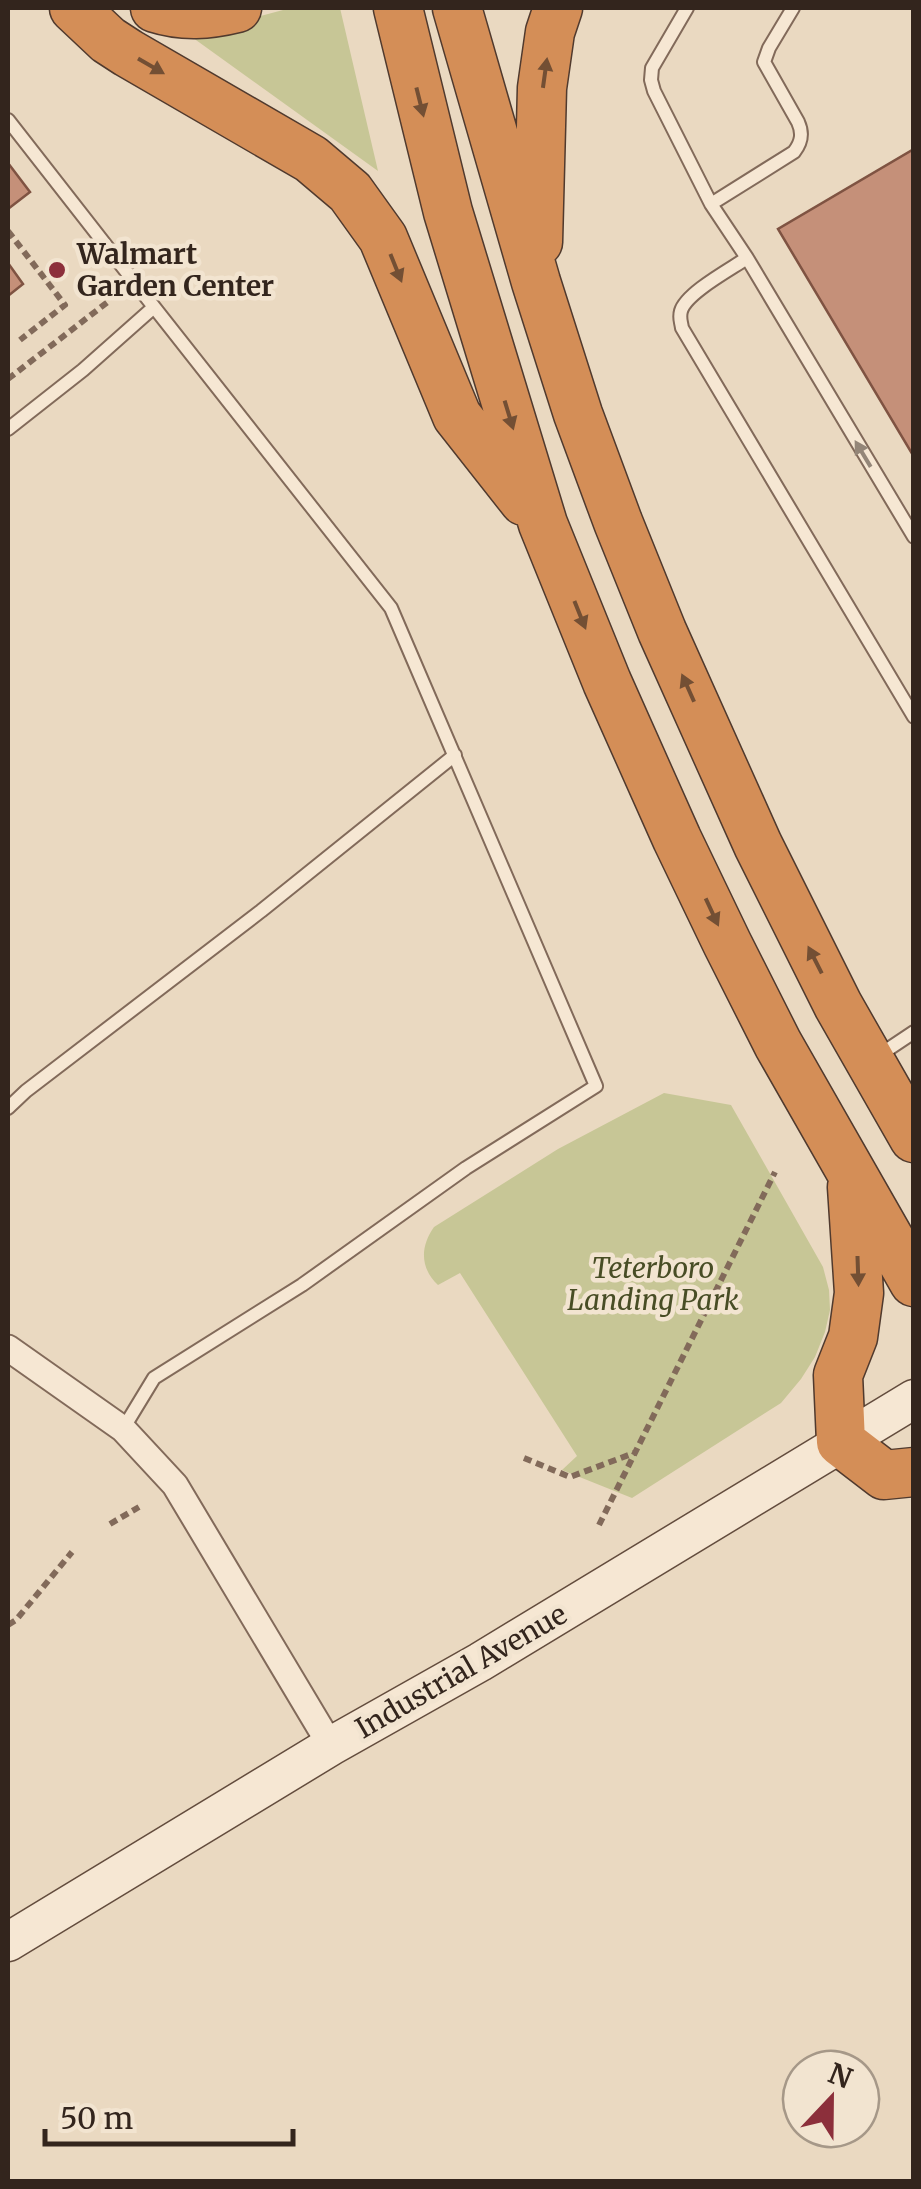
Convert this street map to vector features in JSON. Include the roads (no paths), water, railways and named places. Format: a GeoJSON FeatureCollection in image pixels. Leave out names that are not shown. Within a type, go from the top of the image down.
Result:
{"type":"FeatureCollection","features":[{"type":"Feature","properties":{"kind":"highway"},"geometry":{"type":"LineString","coordinates":[[74,8],[108,40],[311,159],[350,192],[384,238],[457,416],[543,524]]}},
{"type":"Feature","properties":{"kind":"highway"},"geometry":{"type":"LineString","coordinates":[[154,8],[212,14],[237,8]]}},
{"type":"Feature","properties":{"kind":"highway"},"geometry":{"type":"LineString","coordinates":[[398,8],[448,212],[543,524],[607,682],[693,874],[778,1044],[914,1282]]}},
{"type":"Feature","properties":{"kind":"highway"},"geometry":{"type":"LineString","coordinates":[[458,8],[536,282],[585,432],[662,631],[758,845],[838,1006],[914,1138]]}},
{"type":"Feature","properties":{"kind":"highway"},"geometry":{"type":"LineString","coordinates":[[536,282],[542,88],[550,32],[558,8]]}},
{"type":"Feature","properties":{"kind":"highway"},"geometry":{"type":"LineString","coordinates":[[851,1174],[858,1293],[853,1337],[838,1375],[841,1442],[884,1474],[914,1472]]}},
{"type":"Feature","properties":{"kind":"street"},"geometry":{"type":"LineString","coordinates":[[8,1348],[123,1430],[175,1485],[331,1746]]}},
{"type":"Feature","properties":{"kind":"street","name":"Industrial Avenue"},"geometry":{"type":"LineString","coordinates":[[8,1942],[914,1399]]}},
{"type":"Feature","properties":{"kind":"lane"},"geometry":{"type":"LineString","coordinates":[[688,8],[652,68],[654,91],[712,204],[914,537]]}},
{"type":"Feature","properties":{"kind":"lane"},"geometry":{"type":"LineString","coordinates":[[712,204],[794,152],[799,144],[800,126],[764,62],[792,8]]}},
{"type":"Feature","properties":{"kind":"lane"},"geometry":{"type":"LineString","coordinates":[[8,120],[392,608],[596,1086],[466,1168],[302,1285],[154,1378],[123,1430]]}},
{"type":"Feature","properties":{"kind":"lane"},"geometry":{"type":"LineString","coordinates":[[747,258],[689,298],[682,308],[682,328],[914,717]]}},
{"type":"Feature","properties":{"kind":"lane"},"geometry":{"type":"LineString","coordinates":[[8,429],[154,307]]}},
{"type":"Feature","properties":{"kind":"lane"},"geometry":{"type":"LineString","coordinates":[[8,1108],[455,756]]}},
{"type":"Feature","properties":{"kind":"lane"},"geometry":{"type":"LineString","coordinates":[[870,1061],[914,1032]]}},
{"type":"Feature","properties":{"kind":"place","name":"Walmart Garden Center"},"geometry":{"type":"Point","coordinates":[57,270]}},
{"type":"Feature","properties":{"kind":"park label","name":"Teterboro Landing Park"},"geometry":{"type":"Point","coordinates":[653,1284]}}]}
